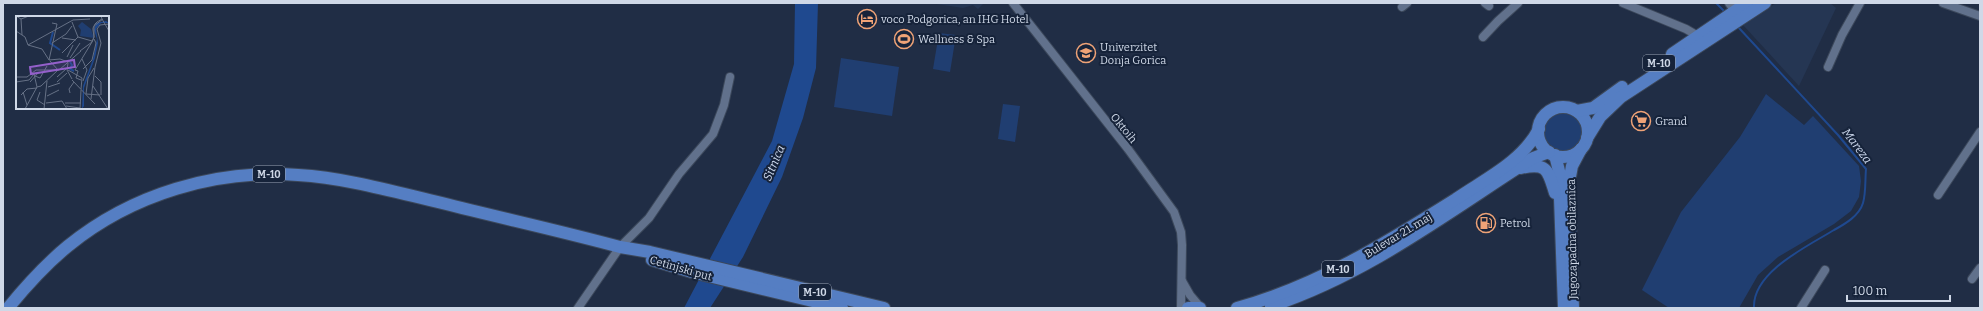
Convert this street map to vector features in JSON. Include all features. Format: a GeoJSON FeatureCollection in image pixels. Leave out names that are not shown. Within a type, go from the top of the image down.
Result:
{"type":"FeatureCollection","features":[{"type":"Feature","properties":{"kind":"main road","name":"M-10"},"geometry":{"type":"LineString","coordinates":[[1538,129],[1543,117],[1554,109],[1567,108],[1577,111],[1593,108],[1698,36],[1732,7],[1747,3]]}},
{"type":"Feature","properties":{"kind":"main road","name":"M-10"},"geometry":{"type":"LineString","coordinates":[[1552,153],[1569,156],[1581,149],[1600,117],[1621,97],[1764,3]]}},
{"type":"Feature","properties":{"kind":"main road"},"geometry":{"type":"LineString","coordinates":[[1577,111],[1586,123],[1587,138]]}},
{"type":"Feature","properties":{"kind":"main road"},"geometry":{"type":"LineString","coordinates":[[1538,129],[1540,142],[1552,153]]}},
{"type":"Feature","properties":{"kind":"main road","name":"Bulevar 21. maj"},"geometry":{"type":"LineString","coordinates":[[1236,308],[1272,298],[1303,286],[1358,259],[1422,221],[1514,160],[1526,148],[1538,129]]}},
{"type":"Feature","properties":{"kind":"main road","name":"Jugozapadna obilaznica"},"geometry":{"type":"LineString","coordinates":[[1573,308],[1569,182],[1572,166],[1581,149]]}},
{"type":"Feature","properties":{"kind":"main road","name":"Bulevar 21. maj"},"geometry":{"type":"LineString","coordinates":[[1266,308],[1300,297],[1382,256],[1538,155],[1552,153]]}},
{"type":"Feature","properties":{"kind":"main road","name":"Jugozapadna obilaznica"},"geometry":{"type":"LineString","coordinates":[[1552,153],[1559,172],[1564,308]]}},
{"type":"Feature","properties":{"kind":"main road"},"geometry":{"type":"LineString","coordinates":[[1516,169],[1534,166],[1546,170],[1552,178],[1555,193],[1560,199]]}},
{"type":"Feature","properties":{"kind":"main road","name":"M-10"},"geometry":{"type":"LineString","coordinates":[[8,308],[56,257],[79,237],[109,218],[144,200],[182,186],[246,175],[299,175],[366,186],[620,247]]}},
{"type":"Feature","properties":{"kind":"main road","name":"Cetinjski put"},"geometry":{"type":"LineString","coordinates":[[620,247],[633,248],[695,268],[745,280]]}},
{"type":"Feature","properties":{"kind":"main road","name":"M-10"},"geometry":{"type":"LineString","coordinates":[[745,280],[842,308]]}},
{"type":"Feature","properties":{"kind":"main road","name":"M-10"},"geometry":{"type":"LineString","coordinates":[[745,280],[884,308]]}},
{"type":"Feature","properties":{"kind":"main road"},"geometry":{"type":"LineString","coordinates":[[1188,308],[1201,308]]}},
{"type":"Feature","properties":{"kind":"street","name":"Oktoih"},"geometry":{"type":"LineString","coordinates":[[1013,3],[1171,207],[1179,224],[1182,238],[1181,308]]}},
{"type":"Feature","properties":{"kind":"street"},"geometry":{"type":"LineString","coordinates":[[1483,37],[1498,20],[1518,3]]}},
{"type":"Feature","properties":{"kind":"street"},"geometry":{"type":"LineString","coordinates":[[1623,3],[1686,29],[1698,36]]}},
{"type":"Feature","properties":{"kind":"street"},"geometry":{"type":"LineString","coordinates":[[1828,67],[1842,35],[1860,3]]}},
{"type":"Feature","properties":{"kind":"street"},"geometry":{"type":"LineString","coordinates":[[1943,3],[1980,16]]}},
{"type":"Feature","properties":{"kind":"street"},"geometry":{"type":"LineString","coordinates":[[578,308],[620,247],[650,218],[679,174],[712,134],[724,105],[730,77]]}},
{"type":"Feature","properties":{"kind":"street"},"geometry":{"type":"LineString","coordinates":[[1938,195],[1980,132]]}},
{"type":"Feature","properties":{"kind":"street"},"geometry":{"type":"LineString","coordinates":[[1972,279],[1980,268]]}},
{"type":"Feature","properties":{"kind":"street"},"geometry":{"type":"LineString","coordinates":[[1801,308],[1825,270]]}},
{"type":"Feature","properties":{"kind":"street"},"geometry":{"type":"LineString","coordinates":[[1182,281],[1190,295],[1201,308]]}},
{"type":"Feature","properties":{"kind":"shaded area"},"geometry":{"type":"Polygon","coordinates":[[[930,3],[984,3],[978,9],[973,5],[963,8],[930,3]]]}},
{"type":"Feature","properties":{"kind":"shaded area"},"geometry":{"type":"Polygon","coordinates":[[[1776,3],[1830,3],[1836,8],[1799,86],[1743,25],[1776,3]]]}},
{"type":"Feature","properties":{"kind":"shaded area"},"geometry":{"type":"Polygon","coordinates":[[[939,33],[956,35],[950,72],[933,69],[939,33]]]}},
{"type":"Feature","properties":{"kind":"shaded area"},"geometry":{"type":"Polygon","coordinates":[[[841,58],[899,67],[892,116],[834,107],[841,58]]]}},
{"type":"Feature","properties":{"kind":"shaded area"},"geometry":{"type":"Polygon","coordinates":[[[1766,94],[1804,125],[1813,116],[1859,166],[1861,181],[1859,197],[1851,211],[1834,224],[1778,257],[1758,275],[1739,308],[1669,308],[1642,290],[1681,212],[1740,137],[1766,94]]]}},
{"type":"Feature","properties":{"kind":"shaded area"},"geometry":{"type":"Polygon","coordinates":[[[1003,104],[1020,106],[1015,142],[998,139],[1003,104]]]}},
{"type":"Feature","properties":{"kind":"shaded area"},"geometry":{"type":"Polygon","coordinates":[[[1559,113],[1567,113],[1577,118],[1581,125],[1581,139],[1577,146],[1567,151],[1559,151],[1549,146],[1547,143],[1544,136],[1544,128],[1549,118],[1552,116],[1559,113]]]}},
{"type":"Feature","properties":{"kind":"water","name":"Sitnica"},"geometry":{"type":"Polygon","coordinates":[[[795,3],[818,3],[816,68],[803,118],[782,177],[743,257],[710,308],[684,308],[772,141],[794,64],[795,3]]]}},
{"type":"Feature","properties":{"kind":"waterway","name":"Mareza"},"geometry":{"type":"LineString","coordinates":[[1716,3],[1725,12]]}},
{"type":"Feature","properties":{"kind":"waterway","name":"Mareza"},"geometry":{"type":"LineString","coordinates":[[1739,28],[1838,135],[1866,169],[1864,199],[1861,208],[1855,216],[1797,252],[1772,272],[1762,283],[1756,295],[1754,308]]}},
{"type":"Feature","properties":{"kind":"place","name":"voco Podgorica, an IHG Hotel"},"geometry":{"type":"Point","coordinates":[867,19]}},
{"type":"Feature","properties":{"kind":"place","name":"Wellness & Spa"},"geometry":{"type":"Point","coordinates":[904,39]}},
{"type":"Feature","properties":{"kind":"place","name":"Univerzitet Donja Gorica"},"geometry":{"type":"Point","coordinates":[1086,53]}},
{"type":"Feature","properties":{"kind":"place","name":"Grand"},"geometry":{"type":"Point","coordinates":[1641,121]}},
{"type":"Feature","properties":{"kind":"place","name":"Petrol"},"geometry":{"type":"Point","coordinates":[1486,223]}}]}
